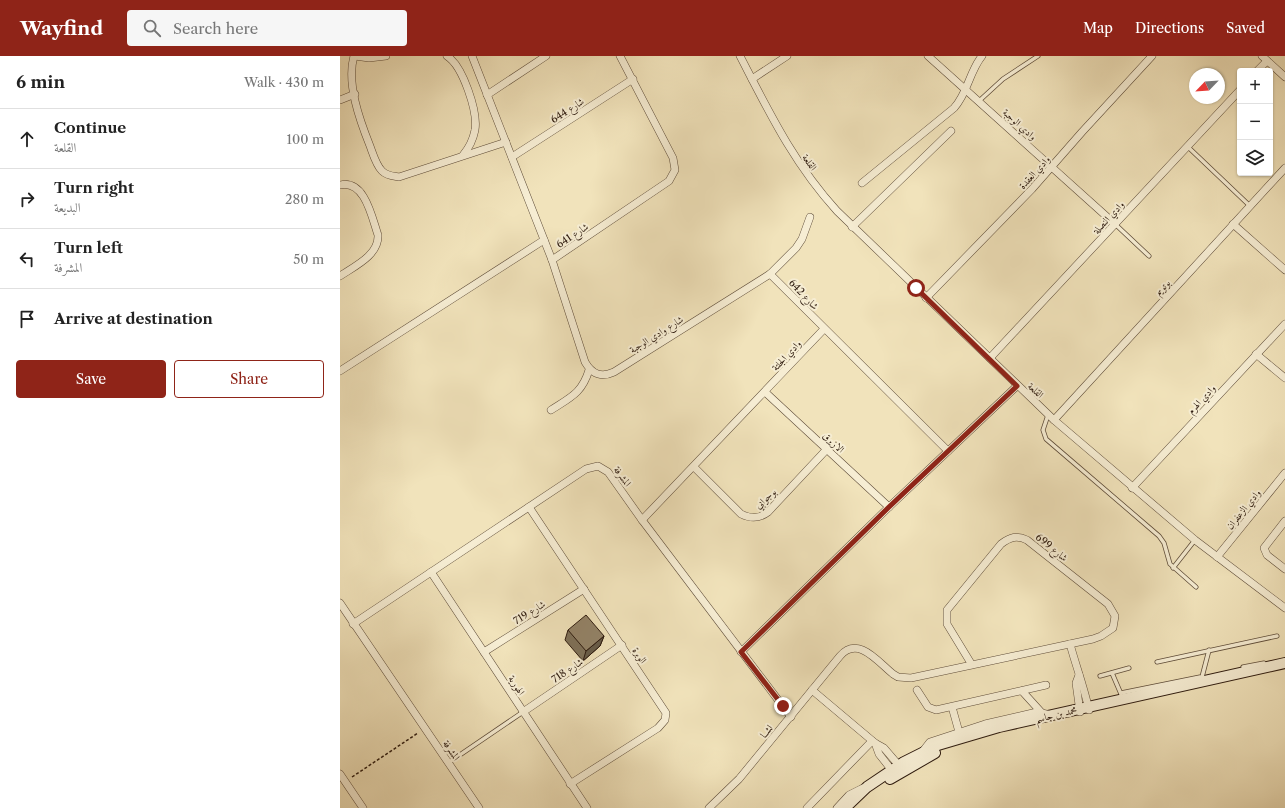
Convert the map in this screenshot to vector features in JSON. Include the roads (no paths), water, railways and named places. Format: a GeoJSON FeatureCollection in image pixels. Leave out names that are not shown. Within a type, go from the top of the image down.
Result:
{"type":"FeatureCollection","features":[{"type":"Feature","properties":{"kind":"street"},"geometry":{"type":"LineString","coordinates":[[386,56],[369,58],[355,56],[352,71],[358,115],[377,164],[382,171],[390,176],[399,177],[506,142]]}},
{"type":"Feature","properties":{"kind":"street"},"geometry":{"type":"LineString","coordinates":[[447,56],[460,70],[475,119],[473,139],[463,156]]}},
{"type":"Feature","properties":{"kind":"street","name":"شارع 641"},"geometry":{"type":"LineString","coordinates":[[472,56],[552,260],[669,181],[673,176],[675,164],[673,158],[620,56]]}},
{"type":"Feature","properties":{"kind":"street"},"geometry":{"type":"LineString","coordinates":[[487,95],[546,56]]}},
{"type":"Feature","properties":{"kind":"street","name":"القلعة"},"geometry":{"type":"LineString","coordinates":[[740,56],[794,157],[822,196],[852,227],[1051,417],[1132,488],[1195,540],[1285,608]]}},
{"type":"Feature","properties":{"kind":"street"},"geometry":{"type":"LineString","coordinates":[[752,79],[787,56]]}},
{"type":"Feature","properties":{"kind":"street","name":"وادي الوجبة"},"geometry":{"type":"LineString","coordinates":[[928,56],[1053,166],[1115,224]]}},
{"type":"Feature","properties":{"kind":"street"},"geometry":{"type":"LineString","coordinates":[[862,183],[954,108],[963,96],[974,68],[982,56]]}},
{"type":"Feature","properties":{"kind":"street","name":"وادي العقدة"},"geometry":{"type":"LineString","coordinates":[[926,298],[1053,166],[1152,56]]}},
{"type":"Feature","properties":{"kind":"street"},"geometry":{"type":"LineString","coordinates":[[1259,68],[1265,58],[1285,77]]}},
{"type":"Feature","properties":{"kind":"street","name":"شارع 644"},"geometry":{"type":"LineString","coordinates":[[512,157],[633,79]]}},
{"type":"Feature","properties":{"kind":"street","name":"وادي النصلة"},"geometry":{"type":"LineString","coordinates":[[990,358],[1237,93]]}},
{"type":"Feature","properties":{"kind":"street"},"geometry":{"type":"LineString","coordinates":[[340,100],[355,94]]}},
{"type":"Feature","properties":{"kind":"street"},"geometry":{"type":"LineString","coordinates":[[852,227],[951,131]]}},
{"type":"Feature","properties":{"kind":"street","name":"بوتويم"},"geometry":{"type":"LineString","coordinates":[[1051,417],[1285,168]]}},
{"type":"Feature","properties":{"kind":"street"},"geometry":{"type":"LineString","coordinates":[[340,185],[351,185],[362,193],[379,241],[374,252],[340,276]]}},
{"type":"Feature","properties":{"kind":"street","name":"شارع وادي الوجبة"},"geometry":{"type":"LineString","coordinates":[[589,370],[601,376],[614,372],[770,274],[796,248],[802,239],[810,217]]}},
{"type":"Feature","properties":{"kind":"street"},"geometry":{"type":"LineString","coordinates":[[1233,224],[1285,270]]}},
{"type":"Feature","properties":{"kind":"street"},"geometry":{"type":"LineString","coordinates":[[340,371],[544,240]]}},
{"type":"Feature","properties":{"kind":"street"},"geometry":{"type":"LineString","coordinates":[[551,410],[577,394],[585,382],[589,370],[585,362],[552,260]]}},
{"type":"Feature","properties":{"kind":"street","name":"شارع 642"},"geometry":{"type":"LineString","coordinates":[[770,274],[824,329]]}},
{"type":"Feature","properties":{"kind":"street","name":"وادي الهرم"},"geometry":{"type":"LineString","coordinates":[[1132,488],[1285,324]]}},
{"type":"Feature","properties":{"kind":"street"},"geometry":{"type":"LineString","coordinates":[[824,329],[948,451]]}},
{"type":"Feature","properties":{"kind":"street","name":"وادي الجلتة"},"geometry":{"type":"LineString","coordinates":[[642,520],[824,329]]}},
{"type":"Feature","properties":{"kind":"street"},"geometry":{"type":"LineString","coordinates":[[1256,354],[1285,378]]}},
{"type":"Feature","properties":{"kind":"street"},"geometry":{"type":"LineString","coordinates":[[741,652],[889,507],[1017,386]]}},
{"type":"Feature","properties":{"kind":"street","name":"الازيرق"},"geometry":{"type":"LineString","coordinates":[[765,392],[889,507]]}},
{"type":"Feature","properties":{"kind":"street","name":"بوجوابي"},"geometry":{"type":"LineString","coordinates":[[694,467],[741,514],[746,517],[758,518],[768,512],[827,449]]}},
{"type":"Feature","properties":{"kind":"street","name":"المشرفة"},"geometry":{"type":"LineString","coordinates":[[353,624],[586,469],[598,466],[608,472],[642,520],[791,717]]}},
{"type":"Feature","properties":{"kind":"street","name":"وادي الزعفران"},"geometry":{"type":"LineString","coordinates":[[1217,557],[1285,473]]}},
{"type":"Feature","properties":{"kind":"street","name":"الوبرة"},"geometry":{"type":"LineString","coordinates":[[529,507],[663,707],[665,720],[658,728],[570,784]]}},
{"type":"Feature","properties":{"kind":"street"},"geometry":{"type":"LineString","coordinates":[[1285,521],[1264,548],[1267,555],[1285,569]]}},
{"type":"Feature","properties":{"kind":"street","name":"شارع 699"},"geometry":{"type":"LineString","coordinates":[[812,690],[844,651],[855,647],[867,652],[893,674],[904,678],[972,665],[1093,639],[1109,632],[1116,622],[1113,610],[1027,540],[1014,537],[1001,544],[947,610],[947,624],[972,665]]}},
{"type":"Feature","properties":{"kind":"street","name":"الهورية"},"geometry":{"type":"LineString","coordinates":[[431,572],[587,808]]}},
{"type":"Feature","properties":{"kind":"street","name":"شارع 719"},"geometry":{"type":"LineString","coordinates":[[484,652],[584,589]]}},
{"type":"Feature","properties":{"kind":"street","name":"المشرفة"},"geometry":{"type":"LineString","coordinates":[[340,603],[479,808]]}},
{"type":"Feature","properties":{"kind":"street"},"geometry":{"type":"LineString","coordinates":[[1070,644],[1079,675],[1083,683],[1085,710]]}},
{"type":"Feature","properties":{"kind":"street","name":"شارع 718"},"geometry":{"type":"LineString","coordinates":[[523,712],[622,645]]}},
{"type":"Feature","properties":{"kind":"street","name":"محمد بن جاسم"},"geometry":{"type":"LineString","coordinates":[[852,808],[897,770],[923,751],[999,727],[1051,715],[1085,710],[1122,696],[1282,666]]}},
{"type":"Feature","properties":{"kind":"street","name":"محمد بن جاسم"},"geometry":{"type":"LineString","coordinates":[[845,808],[867,787],[897,770],[965,742],[1085,710],[1282,666]]}},
{"type":"Feature","properties":{"kind":"street"},"geometry":{"type":"LineString","coordinates":[[917,690],[925,703],[932,709],[936,710],[1046,685]]}},
{"type":"Feature","properties":{"kind":"street"},"geometry":{"type":"LineString","coordinates":[[812,690],[874,742],[884,748],[897,770]]}},
{"type":"Feature","properties":{"kind":"street","name":"لشــا"},"geometry":{"type":"LineString","coordinates":[[709,808],[739,779],[812,690]]}},
{"type":"Feature","properties":{"kind":"street"},"geometry":{"type":"LineString","coordinates":[[1022,691],[1041,712]]}},
{"type":"Feature","properties":{"kind":"street"},"geometry":{"type":"LineString","coordinates":[[952,707],[960,732]]}},
{"type":"Feature","properties":{"kind":"street"},"geometry":{"type":"LineString","coordinates":[[923,751],[930,742],[960,732],[1041,712],[1051,715]]}},
{"type":"Feature","properties":{"kind":"street"},"geometry":{"type":"LineString","coordinates":[[807,808],[874,742]]}},
{"type":"Feature","properties":{"kind":"street"},"geometry":{"type":"LineString","coordinates":[[340,774],[363,808]]}},
{"type":"Feature","properties":{"kind":"street"},"geometry":{"type":"LineString","coordinates":[[837,808],[849,795],[867,787]]}},
{"type":"Feature","properties":{"kind":"lane"},"geometry":{"type":"LineString","coordinates":[[979,101],[1000,81],[1038,56]]}},
{"type":"Feature","properties":{"kind":"lane"},"geometry":{"type":"LineString","coordinates":[[1187,146],[1250,206]]}},
{"type":"Feature","properties":{"kind":"lane"},"geometry":{"type":"LineString","coordinates":[[1115,224],[1149,256]]}},
{"type":"Feature","properties":{"kind":"lane"},"geometry":{"type":"LineString","coordinates":[[1051,417],[1043,430],[1046,439],[1159,536],[1164,543],[1167,559],[1173,568],[1196,587]]}},
{"type":"Feature","properties":{"kind":"lane"},"geometry":{"type":"LineString","coordinates":[[1173,568],[1195,540]]}},
{"type":"Feature","properties":{"kind":"lane"},"geometry":{"type":"LineString","coordinates":[[1157,662],[1277,636]]}},
{"type":"Feature","properties":{"kind":"lane"},"geometry":{"type":"LineString","coordinates":[[1202,677],[1208,650]]}},
{"type":"Feature","properties":{"kind":"lane"},"geometry":{"type":"LineString","coordinates":[[1112,673],[1122,696],[1258,664],[1282,666]]}},
{"type":"Feature","properties":{"kind":"lane"},"geometry":{"type":"LineString","coordinates":[[1100,676],[1129,668]]}},
{"type":"Feature","properties":{"kind":"lane"},"geometry":{"type":"LineString","coordinates":[[448,763],[523,712]]}}]}
